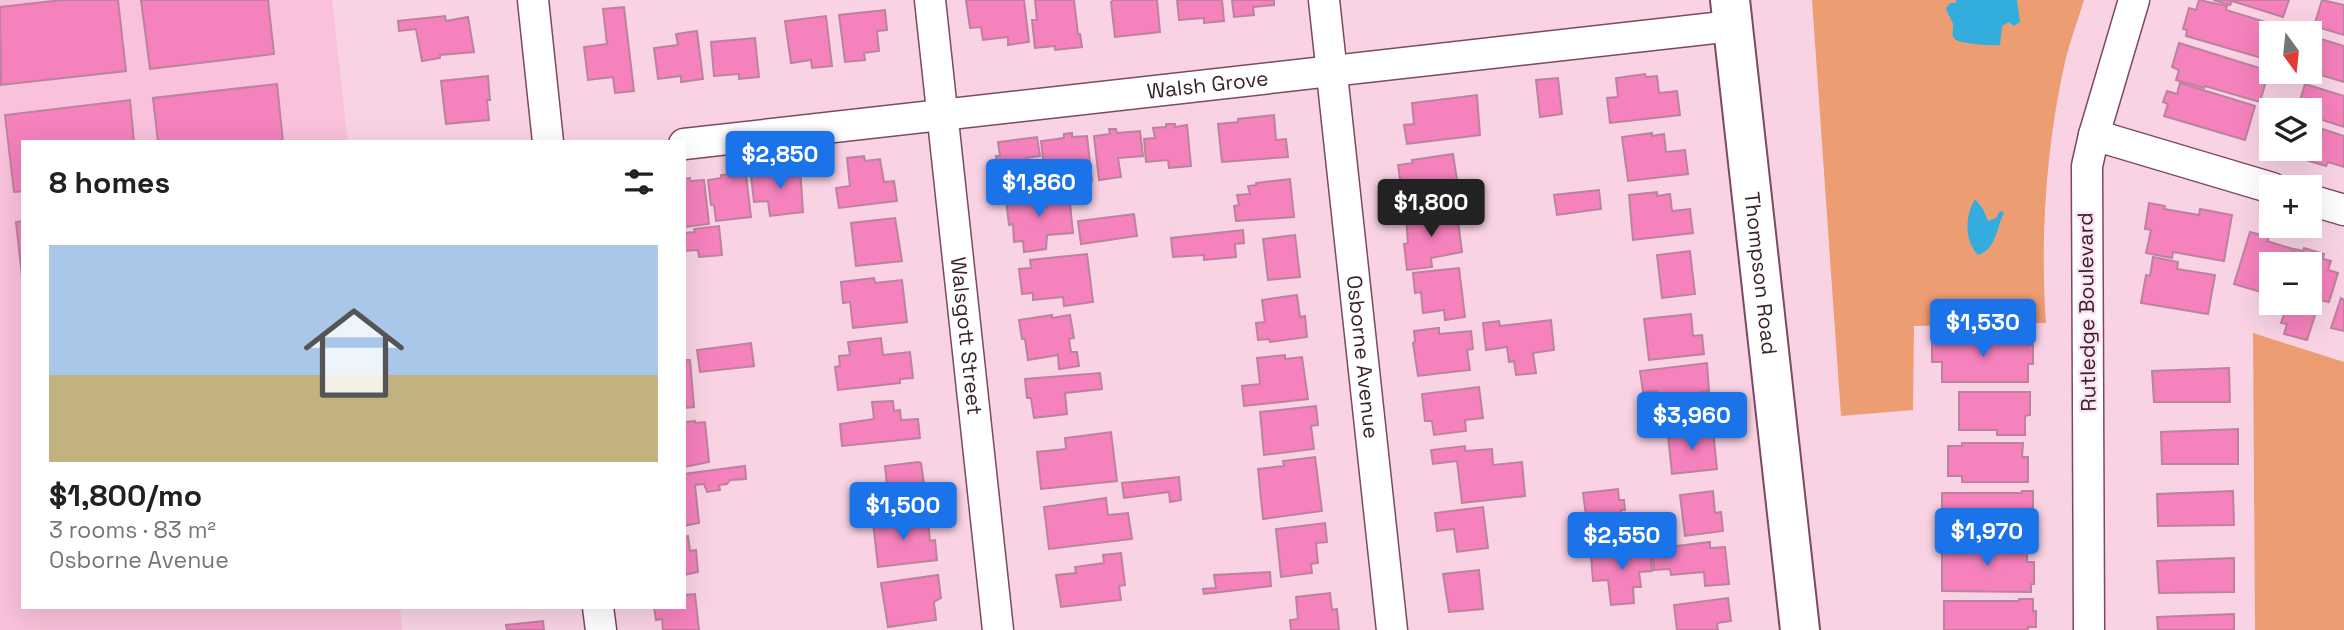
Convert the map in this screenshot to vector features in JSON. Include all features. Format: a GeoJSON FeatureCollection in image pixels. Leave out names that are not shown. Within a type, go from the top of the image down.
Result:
{"type":"FeatureCollection","features":[{"type":"Feature","properties":{"kind":"main road","name":"Thompson Road"},"geometry":{"type":"LineString","coordinates":[[1731,13],[1800,630]]}},
{"type":"Feature","properties":{"kind":"street"},"geometry":{"type":"LineString","coordinates":[[533,0],[548,140]]}},
{"type":"Feature","properties":{"kind":"street","name":"Walsgott Street"},"geometry":{"type":"LineString","coordinates":[[930,0],[998,630]]}},
{"type":"Feature","properties":{"kind":"street","name":"Osborne Avenue"},"geometry":{"type":"LineString","coordinates":[[1324,0],[1392,630]]}},
{"type":"Feature","properties":{"kind":"street","name":"Rutledge Boulevard"},"geometry":{"type":"LineString","coordinates":[[2089,630],[2087,166],[2134,0]]}},
{"type":"Feature","properties":{"kind":"street","name":"Walsh Grove"},"geometry":{"type":"LineString","coordinates":[[686,144],[1332,72],[1731,13]]}},
{"type":"Feature","properties":{"kind":"street"},"geometry":{"type":"LineString","coordinates":[[2094,135],[2259,184]]}},
{"type":"Feature","properties":{"kind":"street"},"geometry":{"type":"LineString","coordinates":[[2322,204],[2344,210]]}},
{"type":"Feature","properties":{"kind":"street"},"geometry":{"type":"LineString","coordinates":[[598,609],[601,630]]}},
{"type":"Feature","properties":{"kind":"shaded area"},"geometry":{"type":"Polygon","coordinates":[[[0,0],[332,0],[348,140],[21,140],[21,609],[400,609],[402,630],[0,630],[0,0]]]}},
{"type":"Feature","properties":{"kind":"shaded area"},"geometry":{"type":"Polygon","coordinates":[[[1812,0],[2084,0],[2065,62],[2049,159],[2044,225],[2046,323],[1914,326],[1913,410],[1841,416],[1812,0]]]}},
{"type":"Feature","properties":{"kind":"shaded area"},"geometry":{"type":"Polygon","coordinates":[[[2253,333],[2344,362],[2344,630],[2255,630],[2253,333]]]}},
{"type":"Feature","properties":{"kind":"water"},"geometry":{"type":"Polygon","coordinates":[[[1956,0],[2017,0],[2020,22],[2014,26],[2009,22],[2002,26],[2000,45],[1956,40],[1946,8],[1950,3],[1956,3],[1956,0]]]}},
{"type":"Feature","properties":{"kind":"water"},"geometry":{"type":"Polygon","coordinates":[[[1975,199],[1988,221],[1996,218],[2000,211],[2004,212],[1989,248],[1978,255],[1968,235],[1969,213],[1975,199]]]}},
{"type":"Feature","properties":{"kind":"building"},"geometry":{"type":"Polygon","coordinates":[[[62,0],[118,0],[126,71],[1,85],[0,7],[62,0]]]}},
{"type":"Feature","properties":{"kind":"building"},"geometry":{"type":"Polygon","coordinates":[[[141,0],[268,0],[274,54],[150,69],[141,0]]]}},
{"type":"Feature","properties":{"kind":"building"},"geometry":{"type":"Polygon","coordinates":[[[966,0],[1024,0],[1029,42],[1008,45],[1008,37],[983,40],[981,27],[970,28],[966,0]]]}},
{"type":"Feature","properties":{"kind":"building"},"geometry":{"type":"Polygon","coordinates":[[[1035,0],[1074,0],[1082,47],[1055,50],[1055,46],[1035,48],[1032,20],[1037,20],[1035,0]]]}},
{"type":"Feature","properties":{"kind":"building"},"geometry":{"type":"Polygon","coordinates":[[[1157,0],[1160,32],[1115,37],[1111,2],[1157,0]]]}},
{"type":"Feature","properties":{"kind":"building"},"geometry":{"type":"Polygon","coordinates":[[[1177,0],[1222,0],[1224,21],[1204,23],[1204,18],[1179,20],[1177,0]]]}},
{"type":"Feature","properties":{"kind":"building"},"geometry":{"type":"Polygon","coordinates":[[[1232,0],[1274,0],[1274,5],[1253,7],[1254,15],[1234,17],[1232,0]]]}},
{"type":"Feature","properties":{"kind":"building"},"geometry":{"type":"Polygon","coordinates":[[[2199,0],[2227,6],[2226,10],[2262,21],[2259,21],[2259,57],[2186,36],[2187,30],[2183,29],[2189,8],[2196,10],[2199,0]]]}},
{"type":"Feature","properties":{"kind":"building"},"geometry":{"type":"Polygon","coordinates":[[[2213,0],[2289,0],[2283,17],[2232,1],[2230,5],[2213,0]]]}},
{"type":"Feature","properties":{"kind":"building"},"geometry":{"type":"Polygon","coordinates":[[[2322,0],[2344,5],[2344,35],[2322,28],[2322,21],[2316,21],[2322,0]]]}},
{"type":"Feature","properties":{"kind":"building"},"geometry":{"type":"Polygon","coordinates":[[[624,7],[634,91],[615,93],[613,77],[588,80],[584,47],[607,44],[603,9],[624,7]]]}},
{"type":"Feature","properties":{"kind":"building"},"geometry":{"type":"Polygon","coordinates":[[[885,10],[887,30],[877,31],[879,51],[864,53],[865,60],[845,62],[839,15],[885,10]]]}},
{"type":"Feature","properties":{"kind":"building"},"geometry":{"type":"Polygon","coordinates":[[[445,16],[446,21],[468,17],[474,52],[440,55],[440,58],[422,61],[416,29],[399,31],[398,21],[445,16]]]}},
{"type":"Feature","properties":{"kind":"building"},"geometry":{"type":"Polygon","coordinates":[[[826,16],[832,66],[812,68],[811,60],[791,63],[785,21],[826,16]]]}},
{"type":"Feature","properties":{"kind":"building"},"geometry":{"type":"Polygon","coordinates":[[[697,31],[703,79],[681,82],[681,76],[658,79],[654,48],[678,45],[676,34],[697,31]]]}},
{"type":"Feature","properties":{"kind":"building"},"geometry":{"type":"Polygon","coordinates":[[[755,38],[759,77],[739,79],[739,74],[714,76],[711,42],[755,38]]]}},
{"type":"Feature","properties":{"kind":"building"},"geometry":{"type":"Polygon","coordinates":[[[2322,39],[2344,46],[2344,82],[2322,75],[2322,39]]]}},
{"type":"Feature","properties":{"kind":"building"},"geometry":{"type":"Polygon","coordinates":[[[2179,43],[2259,68],[2259,84],[2265,84],[2259,102],[2176,80],[2179,70],[2172,67],[2179,43]]]}},
{"type":"Feature","properties":{"kind":"building"},"geometry":{"type":"Polygon","coordinates":[[[1645,74],[1646,77],[1657,76],[1659,93],[1677,91],[1680,115],[1610,123],[1607,98],[1618,97],[1616,78],[1645,74]]]}},
{"type":"Feature","properties":{"kind":"building"},"geometry":{"type":"Polygon","coordinates":[[[488,76],[489,120],[446,124],[441,81],[488,76]]]}},
{"type":"Feature","properties":{"kind":"building"},"geometry":{"type":"Polygon","coordinates":[[[1558,78],[1562,114],[1540,117],[1536,80],[1558,78]]]}},
{"type":"Feature","properties":{"kind":"building"},"geometry":{"type":"Polygon","coordinates":[[[2180,83],[2255,106],[2245,140],[2164,116],[2168,104],[2163,102],[2167,91],[2177,94],[2180,83]]]}},
{"type":"Feature","properties":{"kind":"building"},"geometry":{"type":"Polygon","coordinates":[[[277,84],[283,140],[158,140],[153,98],[277,84]]]}},
{"type":"Feature","properties":{"kind":"building"},"geometry":{"type":"Polygon","coordinates":[[[2305,84],[2344,96],[2344,127],[2322,120],[2322,98],[2301,98],[2305,84]]]}},
{"type":"Feature","properties":{"kind":"building"},"geometry":{"type":"Polygon","coordinates":[[[1477,95],[1480,135],[1407,144],[1404,125],[1414,124],[1412,103],[1477,95]]]}},
{"type":"Feature","properties":{"kind":"building"},"geometry":{"type":"Polygon","coordinates":[[[130,100],[134,140],[21,140],[21,191],[14,192],[5,115],[130,100]]]}},
{"type":"Feature","properties":{"kind":"building"},"geometry":{"type":"Polygon","coordinates":[[[1274,115],[1276,140],[1286,139],[1288,157],[1222,162],[1218,124],[1274,115]]]}},
{"type":"Feature","properties":{"kind":"building"},"geometry":{"type":"Polygon","coordinates":[[[1166,124],[1175,124],[1175,127],[1187,125],[1191,166],[1169,168],[1168,160],[1146,162],[1144,139],[1155,138],[1153,128],[1166,127],[1166,124]]]}},
{"type":"Feature","properties":{"kind":"building"},"geometry":{"type":"Polygon","coordinates":[[[1109,129],[1116,129],[1117,133],[1140,131],[1143,156],[1118,158],[1121,177],[1099,180],[1094,136],[1110,134],[1109,129]]]}},
{"type":"Feature","properties":{"kind":"building"},"geometry":{"type":"Polygon","coordinates":[[[2322,129],[2344,136],[2344,167],[2328,162],[2326,166],[2309,161],[2322,161],[2322,129]]]}},
{"type":"Feature","properties":{"kind":"building"},"geometry":{"type":"Polygon","coordinates":[[[1072,133],[1072,137],[1087,136],[1092,181],[1071,183],[1069,164],[1044,167],[1041,141],[1064,138],[1064,134],[1072,133]]]}},
{"type":"Feature","properties":{"kind":"building"},"geometry":{"type":"Polygon","coordinates":[[[1652,133],[1652,136],[1664,134],[1666,152],[1685,150],[1688,174],[1628,181],[1622,137],[1652,133]]]}},
{"type":"Feature","properties":{"kind":"building"},"geometry":{"type":"Polygon","coordinates":[[[1037,137],[1040,156],[1026,158],[1030,191],[1004,194],[1001,164],[997,165],[996,156],[1000,156],[998,142],[1037,137]]]}},
{"type":"Feature","properties":{"kind":"building"},"geometry":{"type":"Polygon","coordinates":[[[1453,154],[1458,187],[1412,195],[1411,185],[1401,186],[1398,165],[1413,163],[1412,160],[1453,154]]]}},
{"type":"Feature","properties":{"kind":"building"},"geometry":{"type":"Polygon","coordinates":[[[864,156],[865,161],[880,159],[884,182],[894,181],[897,201],[839,208],[836,188],[850,186],[847,158],[864,156]]]}},
{"type":"Feature","properties":{"kind":"building"},"geometry":{"type":"Polygon","coordinates":[[[800,167],[803,212],[770,216],[768,201],[754,202],[751,176],[765,174],[765,171],[800,167]]]}},
{"type":"Feature","properties":{"kind":"building"},"geometry":{"type":"Polygon","coordinates":[[[728,174],[729,177],[746,175],[751,217],[716,221],[708,180],[728,174]]]}},
{"type":"Feature","properties":{"kind":"building"},"geometry":{"type":"Polygon","coordinates":[[[686,179],[704,180],[709,224],[686,227],[686,179]]]}},
{"type":"Feature","properties":{"kind":"building"},"geometry":{"type":"Polygon","coordinates":[[[1290,179],[1294,217],[1236,221],[1234,206],[1239,205],[1237,195],[1250,194],[1248,186],[1290,179]]]}},
{"type":"Feature","properties":{"kind":"building"},"geometry":{"type":"Polygon","coordinates":[[[1599,190],[1601,209],[1557,215],[1554,195],[1599,190]]]}},
{"type":"Feature","properties":{"kind":"building"},"geometry":{"type":"Polygon","coordinates":[[[1657,192],[1657,196],[1670,194],[1672,211],[1690,209],[1693,233],[1633,240],[1629,195],[1657,192]]]}},
{"type":"Feature","properties":{"kind":"building"},"geometry":{"type":"Polygon","coordinates":[[[1069,194],[1073,233],[1047,235],[1046,249],[1024,252],[1023,241],[1014,242],[1013,224],[1009,225],[1006,199],[1069,194]]]}},
{"type":"Feature","properties":{"kind":"building"},"geometry":{"type":"Polygon","coordinates":[[[2149,203],[2165,206],[2164,209],[2199,215],[2200,209],[2232,215],[2224,261],[2173,252],[2172,258],[2146,253],[2151,230],[2145,229],[2149,203]]]}},
{"type":"Feature","properties":{"kind":"building"},"geometry":{"type":"Polygon","coordinates":[[[1450,212],[1451,222],[1458,221],[1462,252],[1431,258],[1432,267],[1407,270],[1404,244],[1408,243],[1406,218],[1450,212]]]}},
{"type":"Feature","properties":{"kind":"building"},"geometry":{"type":"Polygon","coordinates":[[[1134,214],[1137,236],[1081,244],[1078,221],[1134,214]]]}},
{"type":"Feature","properties":{"kind":"building"},"geometry":{"type":"Polygon","coordinates":[[[895,218],[902,261],[856,266],[851,223],[895,218]]]}},
{"type":"Feature","properties":{"kind":"building"},"geometry":{"type":"Polygon","coordinates":[[[21,221],[21,268],[16,222],[21,221]]]}},
{"type":"Feature","properties":{"kind":"building"},"geometry":{"type":"Polygon","coordinates":[[[719,226],[722,255],[699,257],[698,250],[686,251],[686,233],[695,232],[694,229],[719,226]]]}},
{"type":"Feature","properties":{"kind":"building"},"geometry":{"type":"Polygon","coordinates":[[[1243,230],[1244,243],[1235,244],[1236,257],[1204,260],[1204,255],[1173,257],[1171,238],[1243,230]]]}},
{"type":"Feature","properties":{"kind":"building"},"geometry":{"type":"Polygon","coordinates":[[[2250,232],[2259,234],[2259,238],[2268,238],[2267,241],[2293,249],[2292,252],[2259,252],[2259,291],[2234,284],[2250,232]]]}},
{"type":"Feature","properties":{"kind":"building"},"geometry":{"type":"Polygon","coordinates":[[[1295,235],[1300,277],[1268,280],[1263,239],[1295,235]]]}},
{"type":"Feature","properties":{"kind":"building"},"geometry":{"type":"Polygon","coordinates":[[[2304,248],[2317,252],[2294,252],[2295,249],[2303,251],[2304,248]]]}},
{"type":"Feature","properties":{"kind":"building"},"geometry":{"type":"Polygon","coordinates":[[[1690,251],[1695,294],[1662,298],[1657,255],[1690,251]]]}},
{"type":"Feature","properties":{"kind":"building"},"geometry":{"type":"Polygon","coordinates":[[[2322,253],[2323,259],[2331,261],[2328,270],[2338,273],[2329,302],[2322,300],[2322,253]]]}},
{"type":"Feature","properties":{"kind":"building"},"geometry":{"type":"Polygon","coordinates":[[[1087,254],[1093,302],[1064,306],[1063,297],[1033,300],[1033,293],[1022,294],[1019,269],[1031,268],[1030,260],[1087,254]]]}},
{"type":"Feature","properties":{"kind":"building"},"geometry":{"type":"Polygon","coordinates":[[[2153,257],[2178,262],[2177,269],[2215,275],[2208,314],[2141,303],[2146,275],[2150,276],[2153,257]]]}},
{"type":"Feature","properties":{"kind":"building"},"geometry":{"type":"Polygon","coordinates":[[[1459,268],[1465,317],[1445,320],[1444,310],[1423,313],[1421,292],[1415,293],[1413,273],[1459,268]]]}},
{"type":"Feature","properties":{"kind":"building"},"geometry":{"type":"Polygon","coordinates":[[[874,278],[875,283],[902,280],[907,322],[853,328],[850,302],[843,303],[841,282],[874,278]]]}},
{"type":"Feature","properties":{"kind":"building"},"geometry":{"type":"Polygon","coordinates":[[[1297,295],[1300,317],[1305,316],[1307,337],[1270,342],[1269,339],[1258,340],[1256,323],[1265,322],[1262,300],[1297,295]]]}},
{"type":"Feature","properties":{"kind":"building"},"geometry":{"type":"Polygon","coordinates":[[[2341,298],[2344,300],[2344,331],[2331,328],[2341,298]]]}},
{"type":"Feature","properties":{"kind":"building"},"geometry":{"type":"Polygon","coordinates":[[[1691,314],[1693,336],[1702,335],[1704,354],[1649,360],[1644,319],[1691,314]]]}},
{"type":"Feature","properties":{"kind":"building"},"geometry":{"type":"Polygon","coordinates":[[[1052,315],[1052,318],[1070,315],[1074,338],[1069,339],[1071,352],[1077,352],[1079,366],[1059,369],[1058,355],[1028,360],[1019,320],[1052,315]]]}},
{"type":"Feature","properties":{"kind":"building"},"geometry":{"type":"Polygon","coordinates":[[[2284,315],[2315,315],[2307,340],[2284,334],[2287,324],[2281,323],[2284,315]]]}},
{"type":"Feature","properties":{"kind":"building"},"geometry":{"type":"Polygon","coordinates":[[[1551,320],[1554,350],[1533,353],[1536,373],[1516,375],[1514,361],[1509,362],[1507,347],[1486,350],[1483,323],[1499,321],[1500,326],[1551,320]]]}},
{"type":"Feature","properties":{"kind":"building"},"geometry":{"type":"Polygon","coordinates":[[[1439,328],[1439,334],[1471,331],[1473,349],[1467,350],[1470,370],[1418,376],[1414,331],[1439,328]]]}},
{"type":"Feature","properties":{"kind":"building"},"geometry":{"type":"Polygon","coordinates":[[[881,338],[883,355],[910,352],[913,378],[900,379],[900,383],[838,390],[835,367],[840,366],[839,356],[850,355],[848,342],[881,338]]]}},
{"type":"Feature","properties":{"kind":"building"},"geometry":{"type":"Polygon","coordinates":[[[1932,338],[2028,338],[2028,345],[2033,345],[2033,364],[2028,364],[2028,382],[1942,382],[1942,362],[1932,362],[1932,338]]]}},
{"type":"Feature","properties":{"kind":"building"},"geometry":{"type":"Polygon","coordinates":[[[751,343],[754,366],[700,372],[697,350],[751,343]]]}},
{"type":"Feature","properties":{"kind":"building"},"geometry":{"type":"Polygon","coordinates":[[[1285,355],[1285,359],[1302,357],[1308,399],[1244,406],[1242,386],[1260,384],[1257,358],[1285,355]]]}},
{"type":"Feature","properties":{"kind":"building"},"geometry":{"type":"Polygon","coordinates":[[[686,360],[690,360],[694,407],[686,408],[686,360]]]}},
{"type":"Feature","properties":{"kind":"building"},"geometry":{"type":"Polygon","coordinates":[[[1707,363],[1709,391],[1701,392],[1702,409],[1694,410],[1695,415],[1660,419],[1657,391],[1643,392],[1640,371],[1707,363]]]}},
{"type":"Feature","properties":{"kind":"building"},"geometry":{"type":"Polygon","coordinates":[[[2229,368],[2230,402],[2154,402],[2152,371],[2229,368]]]}},
{"type":"Feature","properties":{"kind":"building"},"geometry":{"type":"Polygon","coordinates":[[[1100,373],[1102,389],[1065,393],[1067,414],[1034,418],[1031,398],[1027,398],[1025,379],[1100,373]]]}},
{"type":"Feature","properties":{"kind":"building"},"geometry":{"type":"Polygon","coordinates":[[[1479,387],[1483,418],[1465,420],[1466,431],[1434,435],[1432,421],[1425,421],[1422,394],[1479,387]]]}},
{"type":"Feature","properties":{"kind":"building"},"geometry":{"type":"Polygon","coordinates":[[[1959,392],[2030,392],[2030,415],[2025,416],[2025,435],[1997,435],[1997,430],[1959,430],[1959,392]]]}},
{"type":"Feature","properties":{"kind":"building"},"geometry":{"type":"Polygon","coordinates":[[[893,401],[894,411],[900,410],[901,420],[918,419],[920,438],[842,446],[840,424],[874,419],[872,402],[893,401]]]}},
{"type":"Feature","properties":{"kind":"building"},"geometry":{"type":"Polygon","coordinates":[[[1316,406],[1318,425],[1311,426],[1314,449],[1264,455],[1260,412],[1316,406]]]}},
{"type":"Feature","properties":{"kind":"building"},"geometry":{"type":"Polygon","coordinates":[[[686,422],[705,422],[709,462],[686,467],[686,422]]]}},
{"type":"Feature","properties":{"kind":"building"},"geometry":{"type":"Polygon","coordinates":[[[2238,429],[2238,464],[2162,464],[2161,432],[2238,429]]]}},
{"type":"Feature","properties":{"kind":"building"},"geometry":{"type":"Polygon","coordinates":[[[1713,430],[1717,469],[1672,474],[1668,435],[1713,430]]]}},
{"type":"Feature","properties":{"kind":"building"},"geometry":{"type":"Polygon","coordinates":[[[1111,432],[1117,481],[1041,489],[1037,452],[1066,449],[1065,438],[1111,432]]]}},
{"type":"Feature","properties":{"kind":"building"},"geometry":{"type":"Polygon","coordinates":[[[1962,443],[2023,443],[2022,457],[2028,457],[2028,482],[1962,482],[1962,476],[1948,476],[1948,446],[1962,446],[1962,443]]]}},
{"type":"Feature","properties":{"kind":"building"},"geometry":{"type":"Polygon","coordinates":[[[1465,446],[1465,451],[1492,449],[1493,465],[1522,462],[1525,496],[1462,503],[1457,461],[1433,464],[1431,450],[1465,446]]]}},
{"type":"Feature","properties":{"kind":"building"},"geometry":{"type":"Polygon","coordinates":[[[1315,457],[1322,511],[1263,519],[1258,469],[1284,466],[1283,461],[1315,457]]]}},
{"type":"Feature","properties":{"kind":"building"},"geometry":{"type":"Polygon","coordinates":[[[921,463],[926,498],[875,504],[873,487],[887,485],[885,466],[921,463]]]}},
{"type":"Feature","properties":{"kind":"building"},"geometry":{"type":"Polygon","coordinates":[[[745,466],[746,479],[730,480],[727,484],[719,485],[720,490],[707,492],[704,484],[695,485],[699,523],[686,526],[686,474],[745,466]]]}},
{"type":"Feature","properties":{"kind":"building"},"geometry":{"type":"Polygon","coordinates":[[[1179,477],[1181,500],[1170,502],[1169,492],[1124,498],[1122,483],[1179,477]]]}},
{"type":"Feature","properties":{"kind":"building"},"geometry":{"type":"Polygon","coordinates":[[[1618,489],[1619,500],[1624,500],[1625,510],[1621,510],[1623,522],[1627,521],[1628,533],[1589,538],[1583,493],[1618,489]]]}},
{"type":"Feature","properties":{"kind":"building"},"geometry":{"type":"Polygon","coordinates":[[[1713,491],[1715,513],[1721,512],[1723,531],[1685,536],[1680,495],[1713,491]]]}},
{"type":"Feature","properties":{"kind":"building"},"geometry":{"type":"Polygon","coordinates":[[[2033,491],[2033,518],[2029,518],[2030,539],[1999,539],[1999,534],[1942,534],[1942,493],[2033,491]]]}},
{"type":"Feature","properties":{"kind":"building"},"geometry":{"type":"Polygon","coordinates":[[[2233,491],[2234,525],[2158,526],[2157,494],[2233,491]]]}},
{"type":"Feature","properties":{"kind":"building"},"geometry":{"type":"Polygon","coordinates":[[[1106,498],[1108,515],[1128,513],[1132,539],[1049,549],[1044,507],[1106,498]]]}},
{"type":"Feature","properties":{"kind":"building"},"geometry":{"type":"Polygon","coordinates":[[[1483,507],[1488,548],[1457,552],[1454,529],[1437,531],[1435,513],[1483,507]]]}},
{"type":"Feature","properties":{"kind":"building"},"geometry":{"type":"Polygon","coordinates":[[[913,518],[913,522],[928,521],[930,541],[935,540],[937,560],[878,567],[873,522],[913,518]]]}},
{"type":"Feature","properties":{"kind":"building"},"geometry":{"type":"Polygon","coordinates":[[[1325,523],[1327,542],[1316,543],[1318,563],[1311,564],[1312,573],[1281,577],[1276,529],[1325,523]]]}},
{"type":"Feature","properties":{"kind":"building"},"geometry":{"type":"Polygon","coordinates":[[[686,536],[690,551],[696,550],[698,572],[686,575],[686,536]]]}},
{"type":"Feature","properties":{"kind":"building"},"geometry":{"type":"Polygon","coordinates":[[[1710,542],[1710,548],[1725,547],[1729,584],[1705,586],[1704,572],[1671,575],[1670,569],[1654,570],[1652,545],[1668,543],[1668,547],[1710,542]]]}},
{"type":"Feature","properties":{"kind":"building"},"geometry":{"type":"Polygon","coordinates":[[[2027,542],[2027,562],[2034,562],[2034,584],[2031,584],[2031,592],[1942,591],[1942,546],[1999,546],[1999,543],[2027,542]]]}},
{"type":"Feature","properties":{"kind":"building"},"geometry":{"type":"Polygon","coordinates":[[[1650,545],[1652,571],[1639,572],[1641,587],[1633,587],[1634,603],[1611,605],[1608,580],[1593,581],[1591,556],[1636,551],[1636,547],[1650,545]]]}},
{"type":"Feature","properties":{"kind":"building"},"geometry":{"type":"Polygon","coordinates":[[[1121,553],[1125,585],[1119,586],[1121,600],[1061,607],[1056,575],[1076,573],[1075,567],[1104,563],[1103,555],[1121,553]]]}},
{"type":"Feature","properties":{"kind":"building"},"geometry":{"type":"Polygon","coordinates":[[[2234,558],[2234,592],[2159,593],[2157,561],[2234,558]]]}},
{"type":"Feature","properties":{"kind":"building"},"geometry":{"type":"Polygon","coordinates":[[[1479,570],[1483,609],[1449,612],[1443,574],[1479,570]]]}},
{"type":"Feature","properties":{"kind":"building"},"geometry":{"type":"Polygon","coordinates":[[[1270,572],[1271,586],[1204,594],[1203,589],[1216,588],[1214,575],[1270,572]]]}},
{"type":"Feature","properties":{"kind":"building"},"geometry":{"type":"Polygon","coordinates":[[[938,575],[941,598],[934,602],[936,620],[888,627],[881,583],[938,575]]]}},
{"type":"Feature","properties":{"kind":"building"},"geometry":{"type":"Polygon","coordinates":[[[1330,593],[1332,610],[1337,609],[1339,630],[1291,630],[1290,620],[1298,619],[1296,597],[1330,593]]]}},
{"type":"Feature","properties":{"kind":"building"},"geometry":{"type":"Polygon","coordinates":[[[695,594],[699,630],[663,630],[662,619],[656,620],[654,609],[686,609],[686,595],[695,594]]]}},
{"type":"Feature","properties":{"kind":"building"},"geometry":{"type":"Polygon","coordinates":[[[1728,598],[1731,621],[1717,623],[1718,630],[1677,630],[1674,605],[1728,598]]]}},
{"type":"Feature","properties":{"kind":"building"},"geometry":{"type":"Polygon","coordinates":[[[2033,599],[2036,627],[2028,627],[2028,630],[1944,630],[1944,601],[2033,599]]]}},
{"type":"Feature","properties":{"kind":"building"},"geometry":{"type":"Polygon","coordinates":[[[2234,614],[2234,630],[2158,630],[2157,617],[2234,614]]]}},
{"type":"Feature","properties":{"kind":"building"},"geometry":{"type":"Polygon","coordinates":[[[543,621],[544,630],[507,630],[506,625],[543,621]]]}}]}
